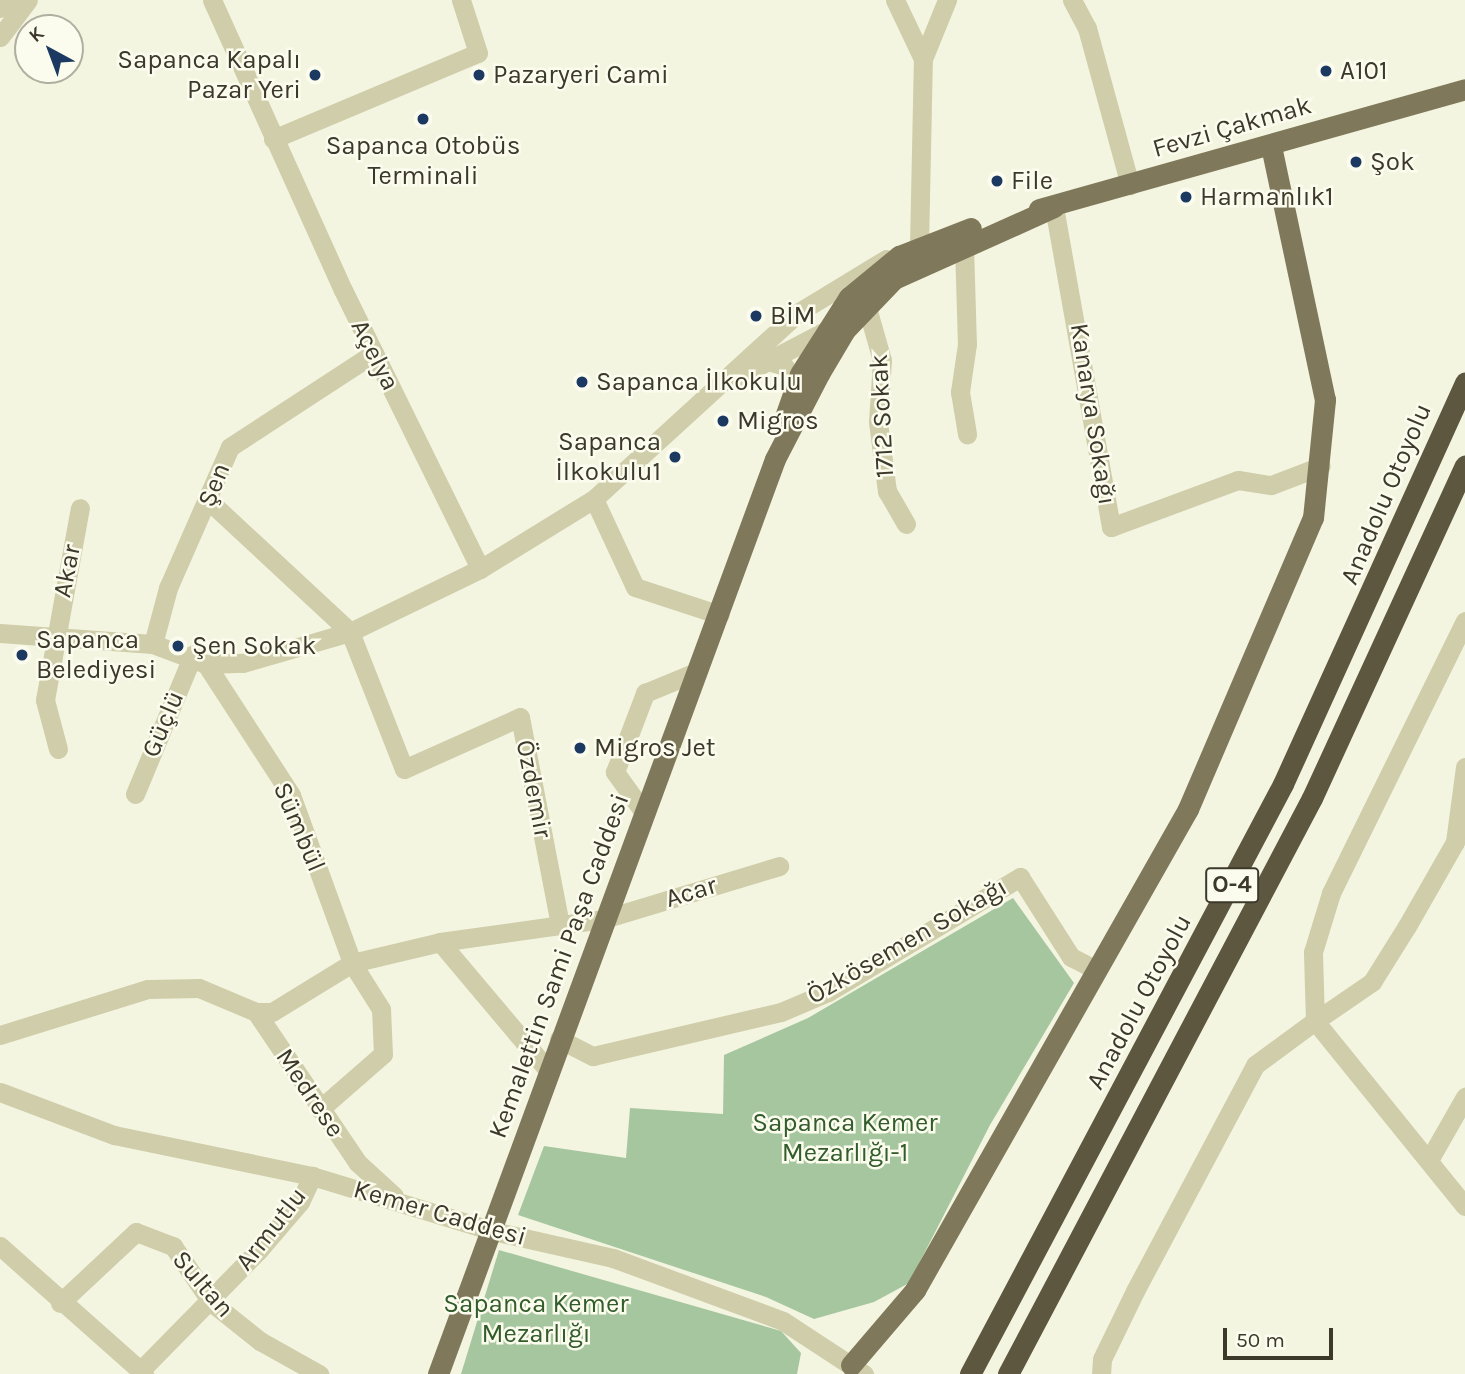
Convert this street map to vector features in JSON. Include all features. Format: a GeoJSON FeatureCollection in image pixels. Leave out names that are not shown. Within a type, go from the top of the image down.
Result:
{"type":"FeatureCollection","features":[{"type":"Feature","properties":{"kind":"highway","name":"Anadolu Otoyolu"},"geometry":{"type":"LineString","coordinates":[[970,1374],[1283,785],[1465,382]]}},
{"type":"Feature","properties":{"kind":"highway","name":"O-4"},"geometry":{"type":"LineString","coordinates":[[1008,1374],[1312,798],[1465,465]]}},
{"type":"Feature","properties":{"kind":"main road","name":"Fevzi Çakmak"},"geometry":{"type":"LineString","coordinates":[[1054,207],[1465,89]]}},
{"type":"Feature","properties":{"kind":"main road"},"geometry":{"type":"LineString","coordinates":[[854,1371],[915,1290],[1093,968],[1188,809],[1313,518],[1321,466],[1325,400],[1318,348],[1271,146]]}},
{"type":"Feature","properties":{"kind":"main road","name":"Kemalettin Sami Paşa Caddesi"},"geometry":{"type":"LineString","coordinates":[[438,1374],[493,1231],[547,1069],[720,615],[775,459],[796,387],[825,329],[849,297],[899,256],[919,246],[1011,214],[1054,207]]}},
{"type":"Feature","properties":{"kind":"main road","name":"Kemalettin Sami Paşa Caddesi"},"geometry":{"type":"LineString","coordinates":[[775,459],[832,352],[859,312],[915,265],[1054,207]]}},
{"type":"Feature","properties":{"kind":"street"},"geometry":{"type":"LineString","coordinates":[[0,8],[27,0]]}},
{"type":"Feature","properties":{"kind":"street"},"geometry":{"type":"LineString","coordinates":[[0,37],[27,0]]}},
{"type":"Feature","properties":{"kind":"street","name":"Açelya"},"geometry":{"type":"LineString","coordinates":[[212,0],[273,139],[480,569]]}},
{"type":"Feature","properties":{"kind":"street"},"geometry":{"type":"LineString","coordinates":[[273,139],[478,52],[461,0]]}},
{"type":"Feature","properties":{"kind":"street"},"geometry":{"type":"LineString","coordinates":[[895,0],[923,59]]}},
{"type":"Feature","properties":{"kind":"street"},"geometry":{"type":"LineString","coordinates":[[919,246],[923,59],[947,0]]}},
{"type":"Feature","properties":{"kind":"street"},"geometry":{"type":"LineString","coordinates":[[1072,0],[1087,28],[1130,185]]}},
{"type":"Feature","properties":{"kind":"street","name":"Kanarya Sokağı"},"geometry":{"type":"LineString","coordinates":[[1054,207],[1111,527],[1238,480],[1271,485],[1321,466]]}},
{"type":"Feature","properties":{"kind":"street"},"geometry":{"type":"LineString","coordinates":[[964,245],[967,344],[960,392],[967,434]]}},
{"type":"Feature","properties":{"kind":"street"},"geometry":{"type":"LineString","coordinates":[[0,633],[55,634],[153,644],[199,660],[243,663],[350,632],[480,569],[594,499],[790,320],[829,289],[899,256]]}},
{"type":"Feature","properties":{"kind":"street"},"geometry":{"type":"LineString","coordinates":[[695,408],[768,361],[859,312]]}},
{"type":"Feature","properties":{"kind":"street","name":"1712 Sokak"},"geometry":{"type":"LineString","coordinates":[[859,312],[882,360],[878,422],[887,491],[906,524]]}},
{"type":"Feature","properties":{"kind":"street"},"geometry":{"type":"LineString","coordinates":[[790,320],[808,318],[825,329],[832,352]]}},
{"type":"Feature","properties":{"kind":"street","name":"Şen"},"geometry":{"type":"LineString","coordinates":[[153,644],[168,588],[230,447],[374,353]]}},
{"type":"Feature","properties":{"kind":"street"},"geometry":{"type":"LineString","coordinates":[[768,361],[784,366],[796,387]]}},
{"type":"Feature","properties":{"kind":"street"},"geometry":{"type":"LineString","coordinates":[[594,499],[635,587],[720,615]]}},
{"type":"Feature","properties":{"kind":"street"},"geometry":{"type":"LineString","coordinates":[[208,500],[350,632]]}},
{"type":"Feature","properties":{"kind":"street","name":"Akar"},"geometry":{"type":"LineString","coordinates":[[58,749],[45,700],[80,508]]}},
{"type":"Feature","properties":{"kind":"street"},"geometry":{"type":"LineString","coordinates":[[1465,621],[1331,894],[1314,952],[1315,1021],[1465,1206]]}},
{"type":"Feature","properties":{"kind":"street","name":"Özdemir"},"geometry":{"type":"LineString","coordinates":[[350,632],[404,769],[520,717],[560,924]]}},
{"type":"Feature","properties":{"kind":"street","name":"Güçlü"},"geometry":{"type":"LineString","coordinates":[[135,794],[199,660]]}},
{"type":"Feature","properties":{"kind":"street","name":"Sümbül"},"geometry":{"type":"LineString","coordinates":[[199,660],[291,794],[352,963],[381,1009],[383,1054],[320,1110]]}},
{"type":"Feature","properties":{"kind":"street"},"geometry":{"type":"LineString","coordinates":[[645,814],[615,772],[636,715],[645,693],[698,671]]}},
{"type":"Feature","properties":{"kind":"street"},"geometry":{"type":"LineString","coordinates":[[1101,1374],[1101,1359],[1255,1065],[1371,982],[1460,844],[1465,767]]}},
{"type":"Feature","properties":{"kind":"street","name":"Acar"},"geometry":{"type":"LineString","coordinates":[[256,1012],[272,1012],[352,963],[440,943],[604,919],[779,866]]}},
{"type":"Feature","properties":{"kind":"street","name":"Özkösemen Sokağı"},"geometry":{"type":"LineString","coordinates":[[559,1039],[603,1054],[781,1012],[828,992],[1020,877],[1071,957],[1093,968]]}},
{"type":"Feature","properties":{"kind":"street"},"geometry":{"type":"LineString","coordinates":[[440,943],[547,1069]]}},
{"type":"Feature","properties":{"kind":"street"},"geometry":{"type":"LineString","coordinates":[[0,1035],[148,989],[199,988],[256,1012]]}},
{"type":"Feature","properties":{"kind":"street","name":"Medrese"},"geometry":{"type":"LineString","coordinates":[[256,1012],[358,1163],[397,1199]]}},
{"type":"Feature","properties":{"kind":"street","name":"Kemer Caddesi"},"geometry":{"type":"LineString","coordinates":[[0,1092],[114,1135],[312,1176],[397,1199],[493,1231],[613,1258],[783,1321],[854,1371]]}},
{"type":"Feature","properties":{"kind":"street"},"geometry":{"type":"LineString","coordinates":[[1429,1160],[1465,1097]]}},
{"type":"Feature","properties":{"kind":"street","name":"Armutlu"},"geometry":{"type":"LineString","coordinates":[[142,1372],[211,1302],[300,1202],[312,1176]]}},
{"type":"Feature","properties":{"kind":"street","name":"Sultan"},"geometry":{"type":"LineString","coordinates":[[60,1303],[136,1231],[173,1247],[211,1302],[260,1341],[319,1374]]}},
{"type":"Feature","properties":{"kind":"street"},"geometry":{"type":"LineString","coordinates":[[0,1246],[60,1303],[142,1372]]}},
{"type":"Feature","properties":{"kind":"green space","name":"Sapanca Kemer Mezarlığı-1"},"geometry":{"type":"Polygon","coordinates":[[[1013,898],[1074,983],[990,1125],[909,1283],[874,1302],[814,1319],[766,1297],[518,1215],[544,1146],[626,1158],[630,1108],[723,1114],[724,1055],[808,1018],[1013,898]]]}},
{"type":"Feature","properties":{"kind":"green space","name":"Sapanca Kemer Mezarlığı"},"geometry":{"type":"Polygon","coordinates":[[[499,1250],[781,1331],[801,1353],[797,1374],[461,1374],[499,1250]]]}},
{"type":"Feature","properties":{"kind":"place","name":"A101"},"geometry":{"type":"Point","coordinates":[1326,71]}},
{"type":"Feature","properties":{"kind":"place","name":"Sapanca Kapalı Pazar Yeri"},"geometry":{"type":"Point","coordinates":[315,75]}},
{"type":"Feature","properties":{"kind":"place","name":"Pazaryeri Cami"},"geometry":{"type":"Point","coordinates":[479,75]}},
{"type":"Feature","properties":{"kind":"place","name":"Sapanca Otobüs Terminali"},"geometry":{"type":"Point","coordinates":[423,119]}},
{"type":"Feature","properties":{"kind":"place","name":"Şok"},"geometry":{"type":"Point","coordinates":[1356,162]}},
{"type":"Feature","properties":{"kind":"place","name":"File"},"geometry":{"type":"Point","coordinates":[997,181]}},
{"type":"Feature","properties":{"kind":"place","name":"Harmanlık1"},"geometry":{"type":"Point","coordinates":[1186,197]}},
{"type":"Feature","properties":{"kind":"place","name":"BİM"},"geometry":{"type":"Point","coordinates":[756,316]}},
{"type":"Feature","properties":{"kind":"place","name":"Sapanca İlkokulu"},"geometry":{"type":"Point","coordinates":[582,382]}},
{"type":"Feature","properties":{"kind":"place","name":"Migros"},"geometry":{"type":"Point","coordinates":[723,421]}},
{"type":"Feature","properties":{"kind":"place","name":"Sapanca İlkokulu1"},"geometry":{"type":"Point","coordinates":[675,457]}},
{"type":"Feature","properties":{"kind":"place","name":"Şen Sokak"},"geometry":{"type":"Point","coordinates":[178,646]}},
{"type":"Feature","properties":{"kind":"place","name":"Sapanca Belediyesi"},"geometry":{"type":"Point","coordinates":[22,655]}},
{"type":"Feature","properties":{"kind":"place","name":"Migros Jet"},"geometry":{"type":"Point","coordinates":[580,748]}}]}
